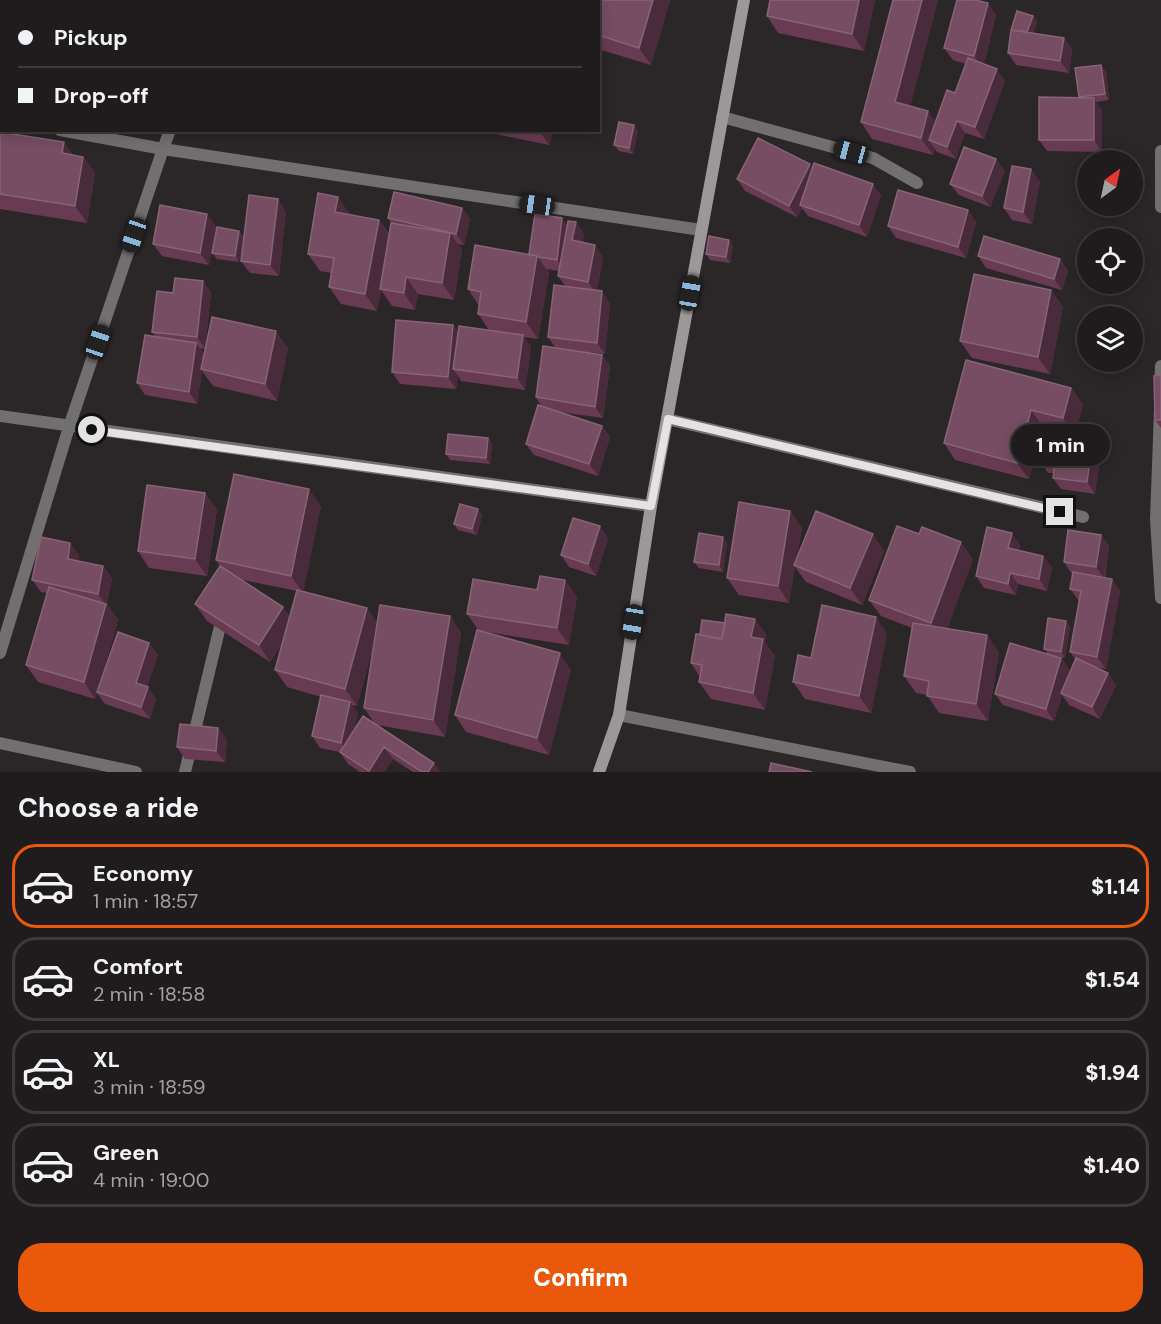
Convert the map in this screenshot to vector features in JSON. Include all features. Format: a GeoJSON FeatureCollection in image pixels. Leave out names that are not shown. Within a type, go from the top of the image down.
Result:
{"type":"FeatureCollection","features":[{"type":"Feature","properties":{"kind":"street"},"geometry":{"type":"LineString","coordinates":[[600,772],[619,715],[651,506],[744,0]]}},
{"type":"Feature","properties":{"kind":"street"},"geometry":{"type":"LineString","coordinates":[[722,117],[873,158],[917,183]]}},
{"type":"Feature","properties":{"kind":"street"},"geometry":{"type":"LineString","coordinates":[[71,132],[163,149],[701,230]]}},
{"type":"Feature","properties":{"kind":"street"},"geometry":{"type":"LineString","coordinates":[[0,653],[69,427],[169,132]]}},
{"type":"Feature","properties":{"kind":"street"},"geometry":{"type":"LineString","coordinates":[[1161,151],[1161,207]]}},
{"type":"Feature","properties":{"kind":"street"},"geometry":{"type":"LineString","coordinates":[[1161,366],[1159,541],[1161,598]]}},
{"type":"Feature","properties":{"kind":"street"},"geometry":{"type":"LineString","coordinates":[[0,416],[651,506]]}},
{"type":"Feature","properties":{"kind":"street"},"geometry":{"type":"LineString","coordinates":[[668,419],[1083,517]]}},
{"type":"Feature","properties":{"kind":"street"},"geometry":{"type":"LineString","coordinates":[[185,772],[222,618]]}},
{"type":"Feature","properties":{"kind":"street"},"geometry":{"type":"LineString","coordinates":[[619,715],[910,772]]}},
{"type":"Feature","properties":{"kind":"street"},"geometry":{"type":"LineString","coordinates":[[0,743],[136,772]]}},
{"type":"Feature","properties":{"kind":"building"},"geometry":{"type":"Polygon","coordinates":[[[600,0],[653,0],[639,48],[600,36],[600,0]]]}},
{"type":"Feature","properties":{"kind":"building"},"geometry":{"type":"Polygon","coordinates":[[[770,0],[859,0],[852,34],[767,16],[770,0]]]}},
{"type":"Feature","properties":{"kind":"building"},"geometry":{"type":"Polygon","coordinates":[[[893,0],[922,0],[895,102],[928,111],[921,138],[861,122],[893,0]]]}},
{"type":"Feature","properties":{"kind":"building"},"geometry":{"type":"Polygon","coordinates":[[[957,0],[988,3],[974,56],[944,48],[957,0]]]}},
{"type":"Feature","properties":{"kind":"building"},"geometry":{"type":"Polygon","coordinates":[[[1017,11],[1033,16],[1027,32],[1011,30],[1017,11]]]}},
{"type":"Feature","properties":{"kind":"building"},"geometry":{"type":"Polygon","coordinates":[[[1011,30],[1064,38],[1060,61],[1008,53],[1011,30]]]}},
{"type":"Feature","properties":{"kind":"building"},"geometry":{"type":"Polygon","coordinates":[[[968,58],[997,69],[975,127],[957,121],[947,147],[929,140],[947,90],[955,93],[968,58]]]}},
{"type":"Feature","properties":{"kind":"building"},"geometry":{"type":"Polygon","coordinates":[[[1101,65],[1105,94],[1079,97],[1075,68],[1101,65]]]}},
{"type":"Feature","properties":{"kind":"building"},"geometry":{"type":"Polygon","coordinates":[[[1039,97],[1094,98],[1094,140],[1039,140],[1039,97]]]}},
{"type":"Feature","properties":{"kind":"building"},"geometry":{"type":"Polygon","coordinates":[[[619,122],[634,125],[629,148],[614,145],[619,122]]]}},
{"type":"Feature","properties":{"kind":"building"},"geometry":{"type":"Polygon","coordinates":[[[0,132],[64,142],[62,153],[83,157],[75,206],[0,194],[0,132]]]}},
{"type":"Feature","properties":{"kind":"building"},"geometry":{"type":"Polygon","coordinates":[[[758,138],[810,164],[789,206],[737,179],[758,138]]]}},
{"type":"Feature","properties":{"kind":"building"},"geometry":{"type":"Polygon","coordinates":[[[964,147],[996,159],[982,196],[950,184],[964,147]]]}},
{"type":"Feature","properties":{"kind":"building"},"geometry":{"type":"Polygon","coordinates":[[[814,163],[873,184],[859,225],[800,205],[814,163]]]}},
{"type":"Feature","properties":{"kind":"building"},"geometry":{"type":"Polygon","coordinates":[[[1012,166],[1031,169],[1023,212],[1004,208],[1012,166]]]}},
{"type":"Feature","properties":{"kind":"building"},"geometry":{"type":"Polygon","coordinates":[[[898,190],[968,210],[958,247],[888,226],[898,190]]]}},
{"type":"Feature","properties":{"kind":"building"},"geometry":{"type":"Polygon","coordinates":[[[394,192],[462,208],[456,234],[388,218],[394,192]]]}},
{"type":"Feature","properties":{"kind":"building"},"geometry":{"type":"Polygon","coordinates":[[[318,193],[338,197],[335,212],[379,220],[365,294],[329,287],[334,258],[308,254],[318,193]]]}},
{"type":"Feature","properties":{"kind":"building"},"geometry":{"type":"Polygon","coordinates":[[[249,195],[278,199],[270,265],[241,261],[249,195]]]}},
{"type":"Feature","properties":{"kind":"building"},"geometry":{"type":"Polygon","coordinates":[[[160,205],[207,214],[200,253],[153,244],[160,205]]]}},
{"type":"Feature","properties":{"kind":"building"},"geometry":{"type":"Polygon","coordinates":[[[535,214],[562,218],[557,260],[529,254],[535,214]]]}},
{"type":"Feature","properties":{"kind":"building"},"geometry":{"type":"Polygon","coordinates":[[[568,221],[576,222],[572,240],[595,245],[588,282],[558,276],[568,221]]]}},
{"type":"Feature","properties":{"kind":"building"},"geometry":{"type":"Polygon","coordinates":[[[391,223],[450,233],[442,283],[406,277],[404,293],[380,289],[391,223]]]}},
{"type":"Feature","properties":{"kind":"building"},"geometry":{"type":"Polygon","coordinates":[[[217,227],[239,231],[235,256],[212,253],[217,227]]]}},
{"type":"Feature","properties":{"kind":"building"},"geometry":{"type":"Polygon","coordinates":[[[709,236],[729,240],[726,257],[706,254],[709,236]]]}},
{"type":"Feature","properties":{"kind":"building"},"geometry":{"type":"Polygon","coordinates":[[[984,236],[1060,259],[1054,279],[978,256],[984,236]]]}},
{"type":"Feature","properties":{"kind":"building"},"geometry":{"type":"Polygon","coordinates":[[[475,245],[537,256],[526,322],[478,314],[481,292],[468,289],[475,245]]]}},
{"type":"Feature","properties":{"kind":"building"},"geometry":{"type":"Polygon","coordinates":[[[974,274],[1051,290],[1038,357],[960,341],[974,274]]]}},
{"type":"Feature","properties":{"kind":"building"},"geometry":{"type":"Polygon","coordinates":[[[175,278],[203,281],[197,337],[152,332],[157,291],[173,293],[175,278]]]}},
{"type":"Feature","properties":{"kind":"building"},"geometry":{"type":"Polygon","coordinates":[[[554,285],[602,291],[597,343],[548,337],[554,285]]]}},
{"type":"Feature","properties":{"kind":"building"},"geometry":{"type":"Polygon","coordinates":[[[212,317],[276,331],[265,384],[201,369],[212,317]]]}},
{"type":"Feature","properties":{"kind":"building"},"geometry":{"type":"Polygon","coordinates":[[[396,320],[453,325],[448,377],[392,372],[396,320]]]}},
{"type":"Feature","properties":{"kind":"building"},"geometry":{"type":"Polygon","coordinates":[[[459,326],[523,335],[517,378],[453,369],[459,326]]]}},
{"type":"Feature","properties":{"kind":"building"},"geometry":{"type":"Polygon","coordinates":[[[145,335],[196,343],[189,392],[137,383],[145,335]]]}},
{"type":"Feature","properties":{"kind":"building"},"geometry":{"type":"Polygon","coordinates":[[[543,346],[602,355],[595,407],[536,397],[543,346]]]}},
{"type":"Feature","properties":{"kind":"building"},"geometry":{"type":"Polygon","coordinates":[[[966,360],[1071,388],[1063,418],[1031,410],[1017,463],[944,443],[966,360]]]}},
{"type":"Feature","properties":{"kind":"building"},"geometry":{"type":"Polygon","coordinates":[[[1161,375],[1161,420],[1155,420],[1154,376],[1161,375]]]}},
{"type":"Feature","properties":{"kind":"building"},"geometry":{"type":"Polygon","coordinates":[[[538,405],[602,426],[589,464],[526,444],[538,405]]]}},
{"type":"Feature","properties":{"kind":"building"},"geometry":{"type":"Polygon","coordinates":[[[1044,426],[1094,432],[1087,482],[1053,478],[1055,463],[1040,461],[1044,426]]]}},
{"type":"Feature","properties":{"kind":"building"},"geometry":{"type":"Polygon","coordinates":[[[448,434],[488,438],[486,458],[446,454],[448,434]]]}},
{"type":"Feature","properties":{"kind":"building"},"geometry":{"type":"Polygon","coordinates":[[[234,474],[309,489],[291,576],[216,560],[234,474]]]}},
{"type":"Feature","properties":{"kind":"building"},"geometry":{"type":"Polygon","coordinates":[[[147,485],[205,493],[195,559],[138,551],[147,485]]]}},
{"type":"Feature","properties":{"kind":"building"},"geometry":{"type":"Polygon","coordinates":[[[739,502],[790,511],[778,586],[727,578],[739,502]]]}},
{"type":"Feature","properties":{"kind":"building"},"geometry":{"type":"Polygon","coordinates":[[[460,504],[478,509],[472,529],[454,524],[460,504]]]}},
{"type":"Feature","properties":{"kind":"building"},"geometry":{"type":"Polygon","coordinates":[[[816,511],[873,534],[850,588],[794,565],[816,511]]]}},
{"type":"Feature","properties":{"kind":"building"},"geometry":{"type":"Polygon","coordinates":[[[573,518],[600,526],[588,564],[561,555],[573,518]]]}},
{"type":"Feature","properties":{"kind":"building"},"geometry":{"type":"Polygon","coordinates":[[[897,526],[919,534],[922,527],[961,542],[931,623],[869,600],[897,526]]]}},
{"type":"Feature","properties":{"kind":"building"},"geometry":{"type":"Polygon","coordinates":[[[987,527],[1012,533],[1008,548],[1043,556],[1039,579],[1010,573],[1008,584],[976,576],[987,527]]]}},
{"type":"Feature","properties":{"kind":"building"},"geometry":{"type":"Polygon","coordinates":[[[1068,530],[1101,535],[1096,567],[1064,562],[1068,530]]]}},
{"type":"Feature","properties":{"kind":"building"},"geometry":{"type":"Polygon","coordinates":[[[699,533],[723,537],[719,565],[694,562],[699,533]]]}},
{"type":"Feature","properties":{"kind":"building"},"geometry":{"type":"Polygon","coordinates":[[[41,537],[70,543],[68,559],[103,566],[98,594],[32,580],[41,537]]]}},
{"type":"Feature","properties":{"kind":"building"},"geometry":{"type":"Polygon","coordinates":[[[220,566],[283,607],[259,645],[195,604],[220,566]]]}},
{"type":"Feature","properties":{"kind":"building"},"geometry":{"type":"Polygon","coordinates":[[[1073,572],[1112,579],[1097,657],[1070,652],[1081,591],[1070,589],[1073,572]]]}},
{"type":"Feature","properties":{"kind":"building"},"geometry":{"type":"Polygon","coordinates":[[[540,576],[565,580],[557,628],[467,614],[473,579],[537,590],[540,576]]]}},
{"type":"Feature","properties":{"kind":"building"},"geometry":{"type":"Polygon","coordinates":[[[49,587],[106,604],[84,682],[26,665],[49,587]]]}},
{"type":"Feature","properties":{"kind":"building"},"geometry":{"type":"Polygon","coordinates":[[[297,590],[367,608],[345,689],[275,670],[297,590]]]}},
{"type":"Feature","properties":{"kind":"building"},"geometry":{"type":"Polygon","coordinates":[[[380,605],[450,616],[433,720],[364,708],[380,605]]]}},
{"type":"Feature","properties":{"kind":"building"},"geometry":{"type":"Polygon","coordinates":[[[822,605],[876,617],[859,696],[793,682],[798,655],[811,658],[822,605]]]}},
{"type":"Feature","properties":{"kind":"building"},"geometry":{"type":"Polygon","coordinates":[[[726,614],[755,619],[751,637],[763,639],[753,693],[699,682],[702,665],[691,663],[696,634],[722,639],[726,614]]]}},
{"type":"Feature","properties":{"kind":"building"},"geometry":{"type":"Polygon","coordinates":[[[1048,618],[1066,621],[1061,652],[1044,649],[1048,618]]]}},
{"type":"Feature","properties":{"kind":"building"},"geometry":{"type":"Polygon","coordinates":[[[702,620],[725,623],[722,639],[700,635],[702,620]]]}},
{"type":"Feature","properties":{"kind":"building"},"geometry":{"type":"Polygon","coordinates":[[[913,623],[987,635],[976,704],[927,696],[929,681],[904,676],[913,623]]]}},
{"type":"Feature","properties":{"kind":"building"},"geometry":{"type":"Polygon","coordinates":[[[477,630],[560,653],[537,738],[455,715],[477,630]]]}},
{"type":"Feature","properties":{"kind":"building"},"geometry":{"type":"Polygon","coordinates":[[[118,632],[149,643],[136,683],[148,687],[141,707],[97,692],[118,632]]]}},
{"type":"Feature","properties":{"kind":"building"},"geometry":{"type":"Polygon","coordinates":[[[1010,643],[1061,658],[1046,709],[995,694],[1010,643]]]}},
{"type":"Feature","properties":{"kind":"building"},"geometry":{"type":"Polygon","coordinates":[[[1076,658],[1108,673],[1092,707],[1061,693],[1076,658]]]}},
{"type":"Feature","properties":{"kind":"building"},"geometry":{"type":"Polygon","coordinates":[[[321,695],[350,702],[341,743],[312,736],[321,695]]]}},
{"type":"Feature","properties":{"kind":"building"},"geometry":{"type":"Polygon","coordinates":[[[363,716],[434,763],[428,772],[422,772],[384,747],[369,771],[340,752],[363,716]]]}},
{"type":"Feature","properties":{"kind":"building"},"geometry":{"type":"Polygon","coordinates":[[[180,724],[218,728],[216,751],[177,747],[180,724]]]}},
{"type":"Feature","properties":{"kind":"building"},"geometry":{"type":"Polygon","coordinates":[[[771,763],[812,772],[769,772],[771,763]]]}},
{"type":"Feature","properties":{"kind":"route"},"geometry":{"type":"LineString","coordinates":[[92,430],[651,506],[668,419],[1060,512]]}}]}
